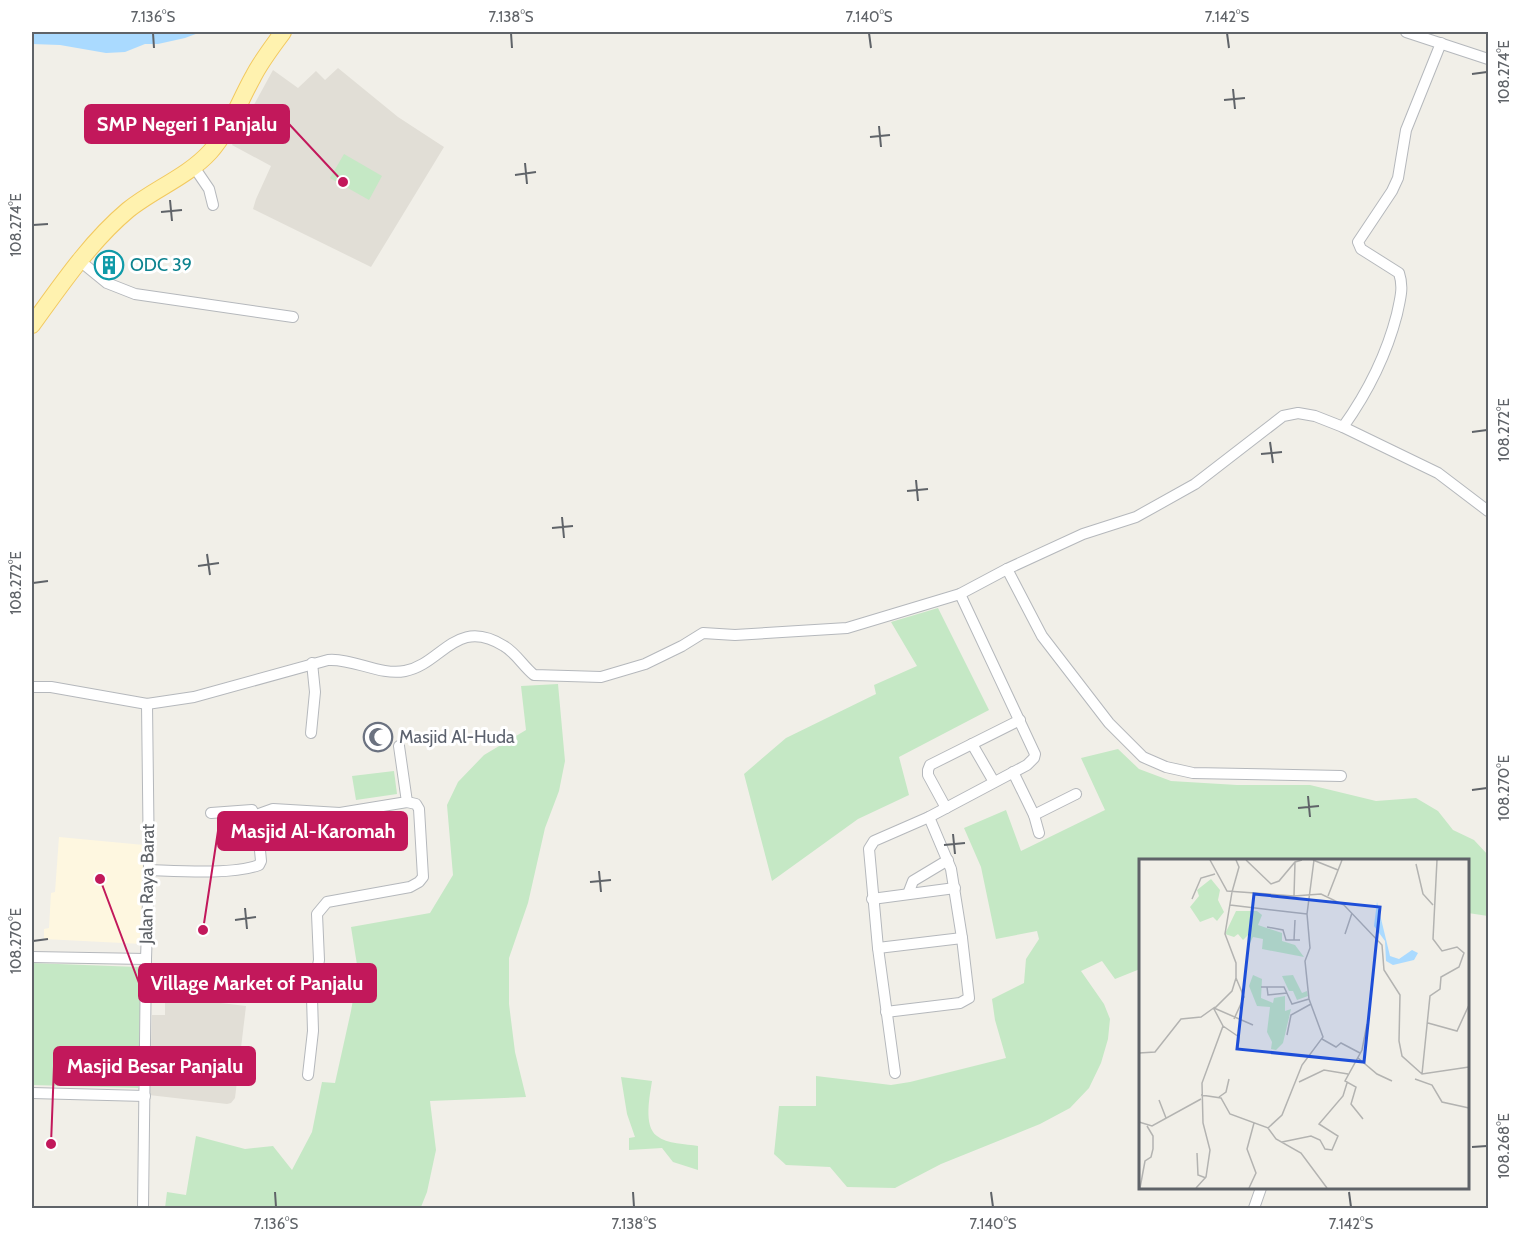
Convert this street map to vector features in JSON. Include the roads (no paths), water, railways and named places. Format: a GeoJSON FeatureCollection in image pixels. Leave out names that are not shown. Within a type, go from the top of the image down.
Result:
{"type":"FeatureCollection","features":[{"type":"Feature","properties":{"kind":"main road"},"geometry":{"type":"LineString","coordinates":[[32,325],[80,261],[108,229],[129,209],[194,167],[210,152],[220,139],[254,74],[283,32]]}},
{"type":"Feature","properties":{"kind":"street"},"geometry":{"type":"LineString","coordinates":[[1406,32],[1488,59]]}},
{"type":"Feature","properties":{"kind":"street"},"geometry":{"type":"LineString","coordinates":[[1343,427],[1363,399],[1378,370],[1390,341],[1403,288],[1399,273],[1361,249],[1358,242],[1392,191],[1398,178],[1406,130],[1441,43]]}},
{"type":"Feature","properties":{"kind":"street"},"geometry":{"type":"LineString","coordinates":[[194,167],[209,189],[213,205]]}},
{"type":"Feature","properties":{"kind":"street"},"geometry":{"type":"LineString","coordinates":[[80,261],[107,283],[135,294],[293,317]]}},
{"type":"Feature","properties":{"kind":"street"},"geometry":{"type":"LineString","coordinates":[[32,687],[51,687],[147,704],[194,697],[312,663],[335,659],[370,668],[404,672],[427,661],[461,638],[479,638],[503,645],[534,675],[602,677],[645,664],[703,633],[735,635],[847,628],[960,594],[1007,569],[1083,534],[1136,517],[1195,484],[1283,416],[1298,413],[1315,416],[1343,427],[1437,474],[1488,511]]}},
{"type":"Feature","properties":{"kind":"street"},"geometry":{"type":"LineString","coordinates":[[1007,569],[1042,636],[1109,723],[1143,757],[1166,767],[1193,773],[1341,776]]}},
{"type":"Feature","properties":{"kind":"street"},"geometry":{"type":"LineString","coordinates":[[895,1072],[872,899],[869,853],[871,844],[929,818],[1013,772],[1031,762],[1035,754],[960,594]]}},
{"type":"Feature","properties":{"kind":"street"},"geometry":{"type":"LineString","coordinates":[[311,733],[315,692],[312,663]]}},
{"type":"Feature","properties":{"kind":"street","name":"Jalan Raya Barat"},"geometry":{"type":"LineString","coordinates":[[143,1209],[149,870],[147,704]]}},
{"type":"Feature","properties":{"kind":"street"},"geometry":{"type":"LineString","coordinates":[[946,808],[928,775],[930,765],[1020,720]]}},
{"type":"Feature","properties":{"kind":"street"},"geometry":{"type":"LineString","coordinates":[[972,744],[994,782]]}},
{"type":"Feature","properties":{"kind":"street"},"geometry":{"type":"LineString","coordinates":[[399,746],[407,802]]}},
{"type":"Feature","properties":{"kind":"street"},"geometry":{"type":"LineString","coordinates":[[1013,772],[1034,815],[1039,833]]}},
{"type":"Feature","properties":{"kind":"street"},"geometry":{"type":"LineString","coordinates":[[1034,815],[1076,794]]}},
{"type":"Feature","properties":{"kind":"street"},"geometry":{"type":"LineString","coordinates":[[257,819],[259,814],[273,808],[340,813],[407,802],[416,804],[419,809],[423,877],[419,882],[410,887],[327,902],[318,914],[319,960],[312,997],[314,1031],[308,1075]]}},
{"type":"Feature","properties":{"kind":"street"},"geometry":{"type":"LineString","coordinates":[[149,870],[188,872],[255,866],[261,861],[257,819],[251,809],[211,813]]}},
{"type":"Feature","properties":{"kind":"street"},"geometry":{"type":"LineString","coordinates":[[886,1012],[960,1003],[966,1000],[969,994],[955,888],[948,860],[929,818]]}},
{"type":"Feature","properties":{"kind":"street"},"geometry":{"type":"LineString","coordinates":[[908,894],[913,881],[948,860]]}},
{"type":"Feature","properties":{"kind":"street"},"geometry":{"type":"LineString","coordinates":[[872,899],[955,888]]}},
{"type":"Feature","properties":{"kind":"street"},"geometry":{"type":"LineString","coordinates":[[878,948],[962,938]]}},
{"type":"Feature","properties":{"kind":"street"},"geometry":{"type":"LineString","coordinates":[[32,957],[146,959]]}},
{"type":"Feature","properties":{"kind":"street"},"geometry":{"type":"LineString","coordinates":[[32,1093],[145,1096]]}},
{"type":"Feature","properties":{"kind":"street"},"geometry":{"type":"LineString","coordinates":[[1254,1209],[1261,1189]]}},
{"type":"Feature","properties":{"kind":"water"},"geometry":{"type":"Polygon","coordinates":[[[32,32],[201,32],[158,44],[145,44],[125,52],[106,53],[60,45],[32,44],[32,32]]]}},
{"type":"Feature","properties":{"kind":"place","name":"SMP Negeri 1 Panjalu"},"geometry":{"type":"Point","coordinates":[343,182]}},
{"type":"Feature","properties":{"kind":"place","name":"ODC 39"},"geometry":{"type":"Point","coordinates":[109,265]}},
{"type":"Feature","properties":{"kind":"place","name":"Masjid Al-Huda"},"geometry":{"type":"Point","coordinates":[378,737]}},
{"type":"Feature","properties":{"kind":"place","name":"Village Market of Panjalu"},"geometry":{"type":"Point","coordinates":[100,879]}},
{"type":"Feature","properties":{"kind":"place","name":"Masjid Al-Karomah"},"geometry":{"type":"Point","coordinates":[203,930]}},
{"type":"Feature","properties":{"kind":"place","name":"Masjid Besar Panjalu"},"geometry":{"type":"Point","coordinates":[51,1144]}}]}
